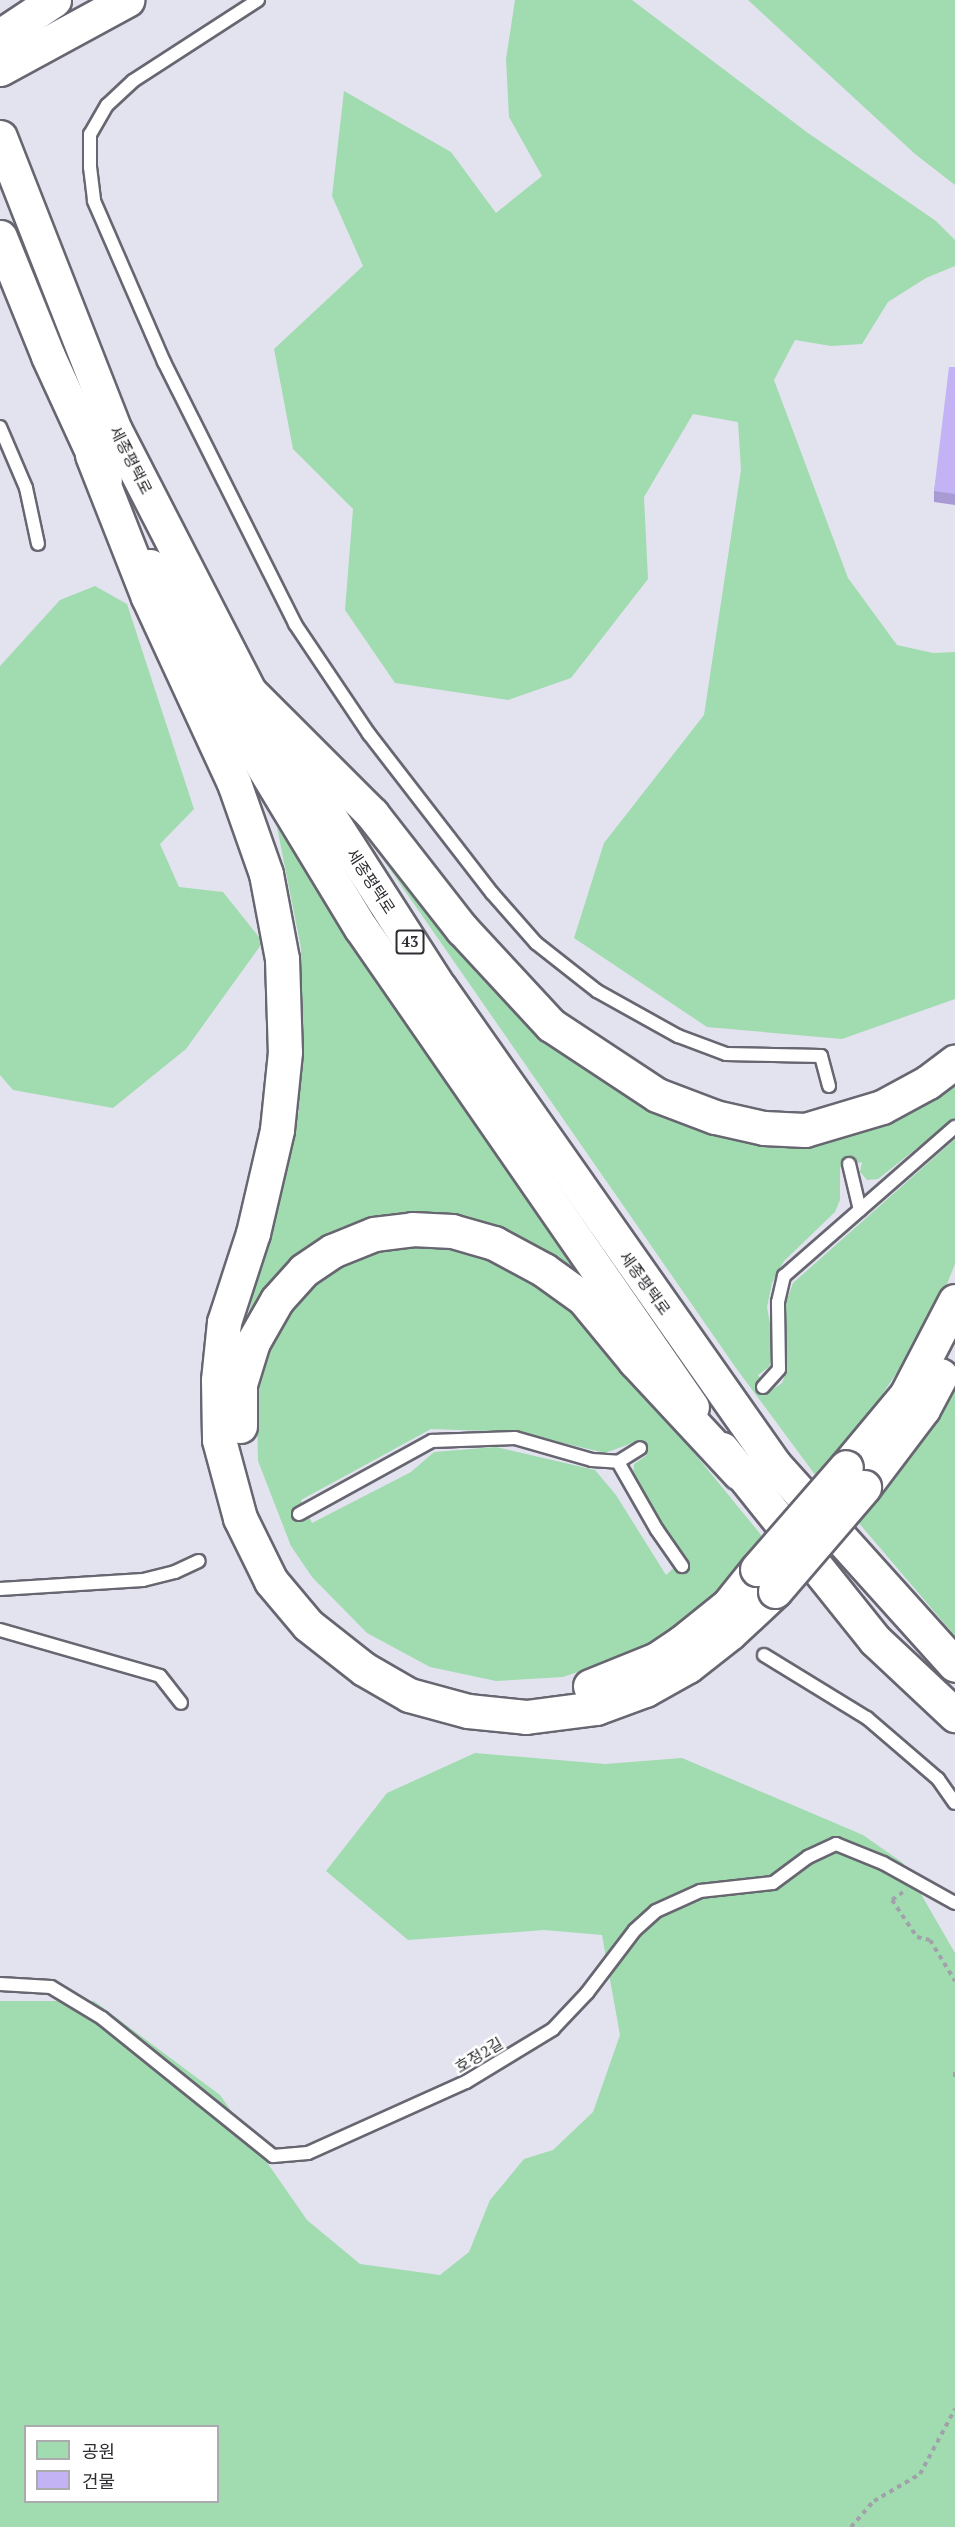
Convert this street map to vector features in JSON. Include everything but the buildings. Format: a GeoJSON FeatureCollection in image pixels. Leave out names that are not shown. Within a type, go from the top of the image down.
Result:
{"type":"FeatureCollection","features":[{"type":"Feature","properties":{"kind":"highway"},"geometry":{"type":"LineString","coordinates":[[0,36],[54,0]]}},
{"type":"Feature","properties":{"kind":"highway"},"geometry":{"type":"LineString","coordinates":[[0,69],[127,0]]}},
{"type":"Feature","properties":{"kind":"highway","name":"세종평택로"},"geometry":{"type":"LineString","coordinates":[[0,137],[115,430],[249,691],[440,988],[774,1464],[955,1665]]}},
{"type":"Feature","properties":{"kind":"highway","name":"세종평택로"},"geometry":{"type":"LineString","coordinates":[[0,237],[92,455],[199,661],[361,928],[739,1473],[876,1640],[955,1715]]}},
{"type":"Feature","properties":{"kind":"highway"},"geometry":{"type":"LineString","coordinates":[[92,455],[148,597],[234,783],[266,874],[282,959],[285,1052],[277,1130],[253,1233],[224,1322],[218,1380],[219,1440],[240,1518],[272,1581],[308,1625],[364,1669],[409,1695],[468,1711],[526,1717],[596,1708],[645,1690],[688,1666],[730,1634],[766,1580],[855,1477],[923,1409],[955,1348]]}},
{"type":"Feature","properties":{"kind":"highway"},"geometry":{"type":"LineString","coordinates":[[249,691],[372,814],[462,929],[551,1025],[657,1095],[715,1117],[764,1128],[805,1130],[882,1107],[928,1082],[955,1062]]}},
{"type":"Feature","properties":{"kind":"highway"},"geometry":{"type":"LineString","coordinates":[[739,1473],[634,1361],[583,1298],[544,1270],[494,1243],[452,1231],[412,1229],[374,1234],[332,1251],[304,1270],[277,1300],[253,1342],[240,1384],[240,1441],[249,1486],[285,1566],[347,1633],[414,1673],[448,1686],[486,1694],[537,1695],[580,1689],[619,1677],[682,1642],[728,1605],[766,1580]]}},
{"type":"Feature","properties":{"kind":"highway"},"geometry":{"type":"LineString","coordinates":[[855,1477],[906,1395],[955,1301]]}},
{"type":"Feature","properties":{"kind":"lane"},"geometry":{"type":"LineString","coordinates":[[258,0],[132,81],[107,105],[90,134],[90,167],[94,201],[164,362],[295,624],[369,734],[492,893],[536,942],[597,990],[678,1036],[726,1054],[821,1056],[829,1086]]}},
{"type":"Feature","properties":{"kind":"lane"},"geometry":{"type":"LineString","coordinates":[[0,427],[26,488],[38,544]]}},
{"type":"Feature","properties":{"kind":"lane"},"geometry":{"type":"LineString","coordinates":[[763,1387],[779,1369],[778,1302],[784,1276],[955,1127]]}},
{"type":"Feature","properties":{"kind":"lane"},"geometry":{"type":"LineString","coordinates":[[849,1164],[860,1210]]}},
{"type":"Feature","properties":{"kind":"lane"},"geometry":{"type":"LineString","coordinates":[[298,1514],[432,1442],[515,1438],[591,1460],[618,1462],[640,1448]]}},
{"type":"Feature","properties":{"kind":"lane"},"geometry":{"type":"LineString","coordinates":[[618,1462],[657,1530],[682,1566]]}},
{"type":"Feature","properties":{"kind":"lane"},"geometry":{"type":"LineString","coordinates":[[0,1589],[143,1580],[176,1572],[199,1561]]}},
{"type":"Feature","properties":{"kind":"lane"},"geometry":{"type":"LineString","coordinates":[[0,1630],[160,1676],[181,1703]]}},
{"type":"Feature","properties":{"kind":"lane"},"geometry":{"type":"LineString","coordinates":[[764,1654],[876,1725],[938,1779],[955,1803]]}},
{"type":"Feature","properties":{"kind":"lane","name":"호정2길"},"geometry":{"type":"LineString","coordinates":[[0,1984],[51,1987],[102,2018],[273,2156],[308,2153],[466,2082],[553,2029],[587,1993],[635,1930],[656,1911],[700,1891],[773,1883],[808,1857],[836,1844],[920,1883],[955,1903]]}},
{"type":"Feature","properties":{"kind":"path"},"geometry":{"type":"LineString","coordinates":[[920,1883],[892,1900],[917,1937],[930,1940],[955,1981]]}},
{"type":"Feature","properties":{"kind":"path"},"geometry":{"type":"LineString","coordinates":[[955,2072],[955,2078]]}},
{"type":"Feature","properties":{"kind":"path"},"geometry":{"type":"LineString","coordinates":[[851,2527],[874,2501],[920,2474],[955,2409]]}},
{"type":"Feature","properties":{"kind":"green space"},"geometry":{"type":"Polygon","coordinates":[[[515,0],[632,0],[808,133],[936,221],[955,240],[955,266],[926,278],[888,302],[862,344],[831,346],[795,340],[774,380],[848,578],[897,645],[933,653],[955,652],[955,999],[842,1039],[707,1027],[574,938],[604,843],[704,715],[741,470],[738,422],[693,414],[644,497],[648,579],[571,678],[508,700],[395,683],[345,610],[353,509],[293,449],[274,349],[363,266],[332,196],[344,91],[451,152],[496,213],[542,176],[509,117],[506,59],[515,0]]]}},
{"type":"Feature","properties":{"kind":"green space"},"geometry":{"type":"Polygon","coordinates":[[[748,0],[955,0],[955,185],[915,154],[748,0]]]}},
{"type":"Feature","properties":{"kind":"green space"},"geometry":{"type":"Polygon","coordinates":[[[95,586],[127,604],[194,809],[160,844],[179,887],[223,892],[263,942],[186,1049],[113,1108],[13,1090],[0,1075],[0,666],[60,600],[95,586]]]}},
{"type":"Feature","properties":{"kind":"green space"},"geometry":{"type":"Polygon","coordinates":[[[277,827],[572,1267],[545,1257],[484,1222],[420,1211],[374,1217],[342,1227],[286,1264],[245,1328],[299,1111],[301,948],[277,827]]]}},
{"type":"Feature","properties":{"kind":"green space"},"geometry":{"type":"Polygon","coordinates":[[[362,829],[515,1003],[570,1057],[630,1097],[708,1132],[770,1141],[955,1073],[955,1118],[878,1179],[867,1180],[860,1172],[862,1162],[840,1167],[840,1200],[835,1212],[784,1261],[772,1283],[767,1307],[775,1351],[769,1367],[758,1375],[769,1392],[782,1383],[786,1373],[785,1305],[793,1283],[955,1139],[955,1264],[933,1319],[852,1439],[816,1476],[736,1368],[362,829]]]}},
{"type":"Feature","properties":{"kind":"green space"},"geometry":{"type":"Polygon","coordinates":[[[398,1241],[487,1252],[575,1307],[766,1541],[728,1587],[686,1624],[629,1655],[563,1677],[496,1681],[430,1667],[367,1633],[312,1577],[291,1546],[258,1461],[256,1379],[269,1336],[315,1277],[352,1255],[398,1241]],[[431,1429],[301,1500],[312,1523],[411,1472],[434,1452],[496,1447],[595,1470],[616,1495],[666,1575],[681,1561],[633,1475],[634,1464],[647,1455],[635,1442],[605,1453],[518,1432],[431,1429]]]}},
{"type":"Feature","properties":{"kind":"green space"},"geometry":{"type":"Polygon","coordinates":[[[955,1376],[955,1636],[858,1522],[955,1376]]]}},
{"type":"Feature","properties":{"kind":"green space"},"geometry":{"type":"Polygon","coordinates":[[[475,1753],[605,1764],[682,1758],[863,1835],[903,1863],[955,1953],[955,2527],[0,2527],[0,2001],[94,2001],[220,2095],[307,2220],[360,2264],[440,2275],[469,2252],[490,2200],[524,2159],[553,2150],[593,2112],[620,2035],[602,1935],[544,1930],[408,1940],[326,1871],[387,1793],[475,1753]]]}}]}
